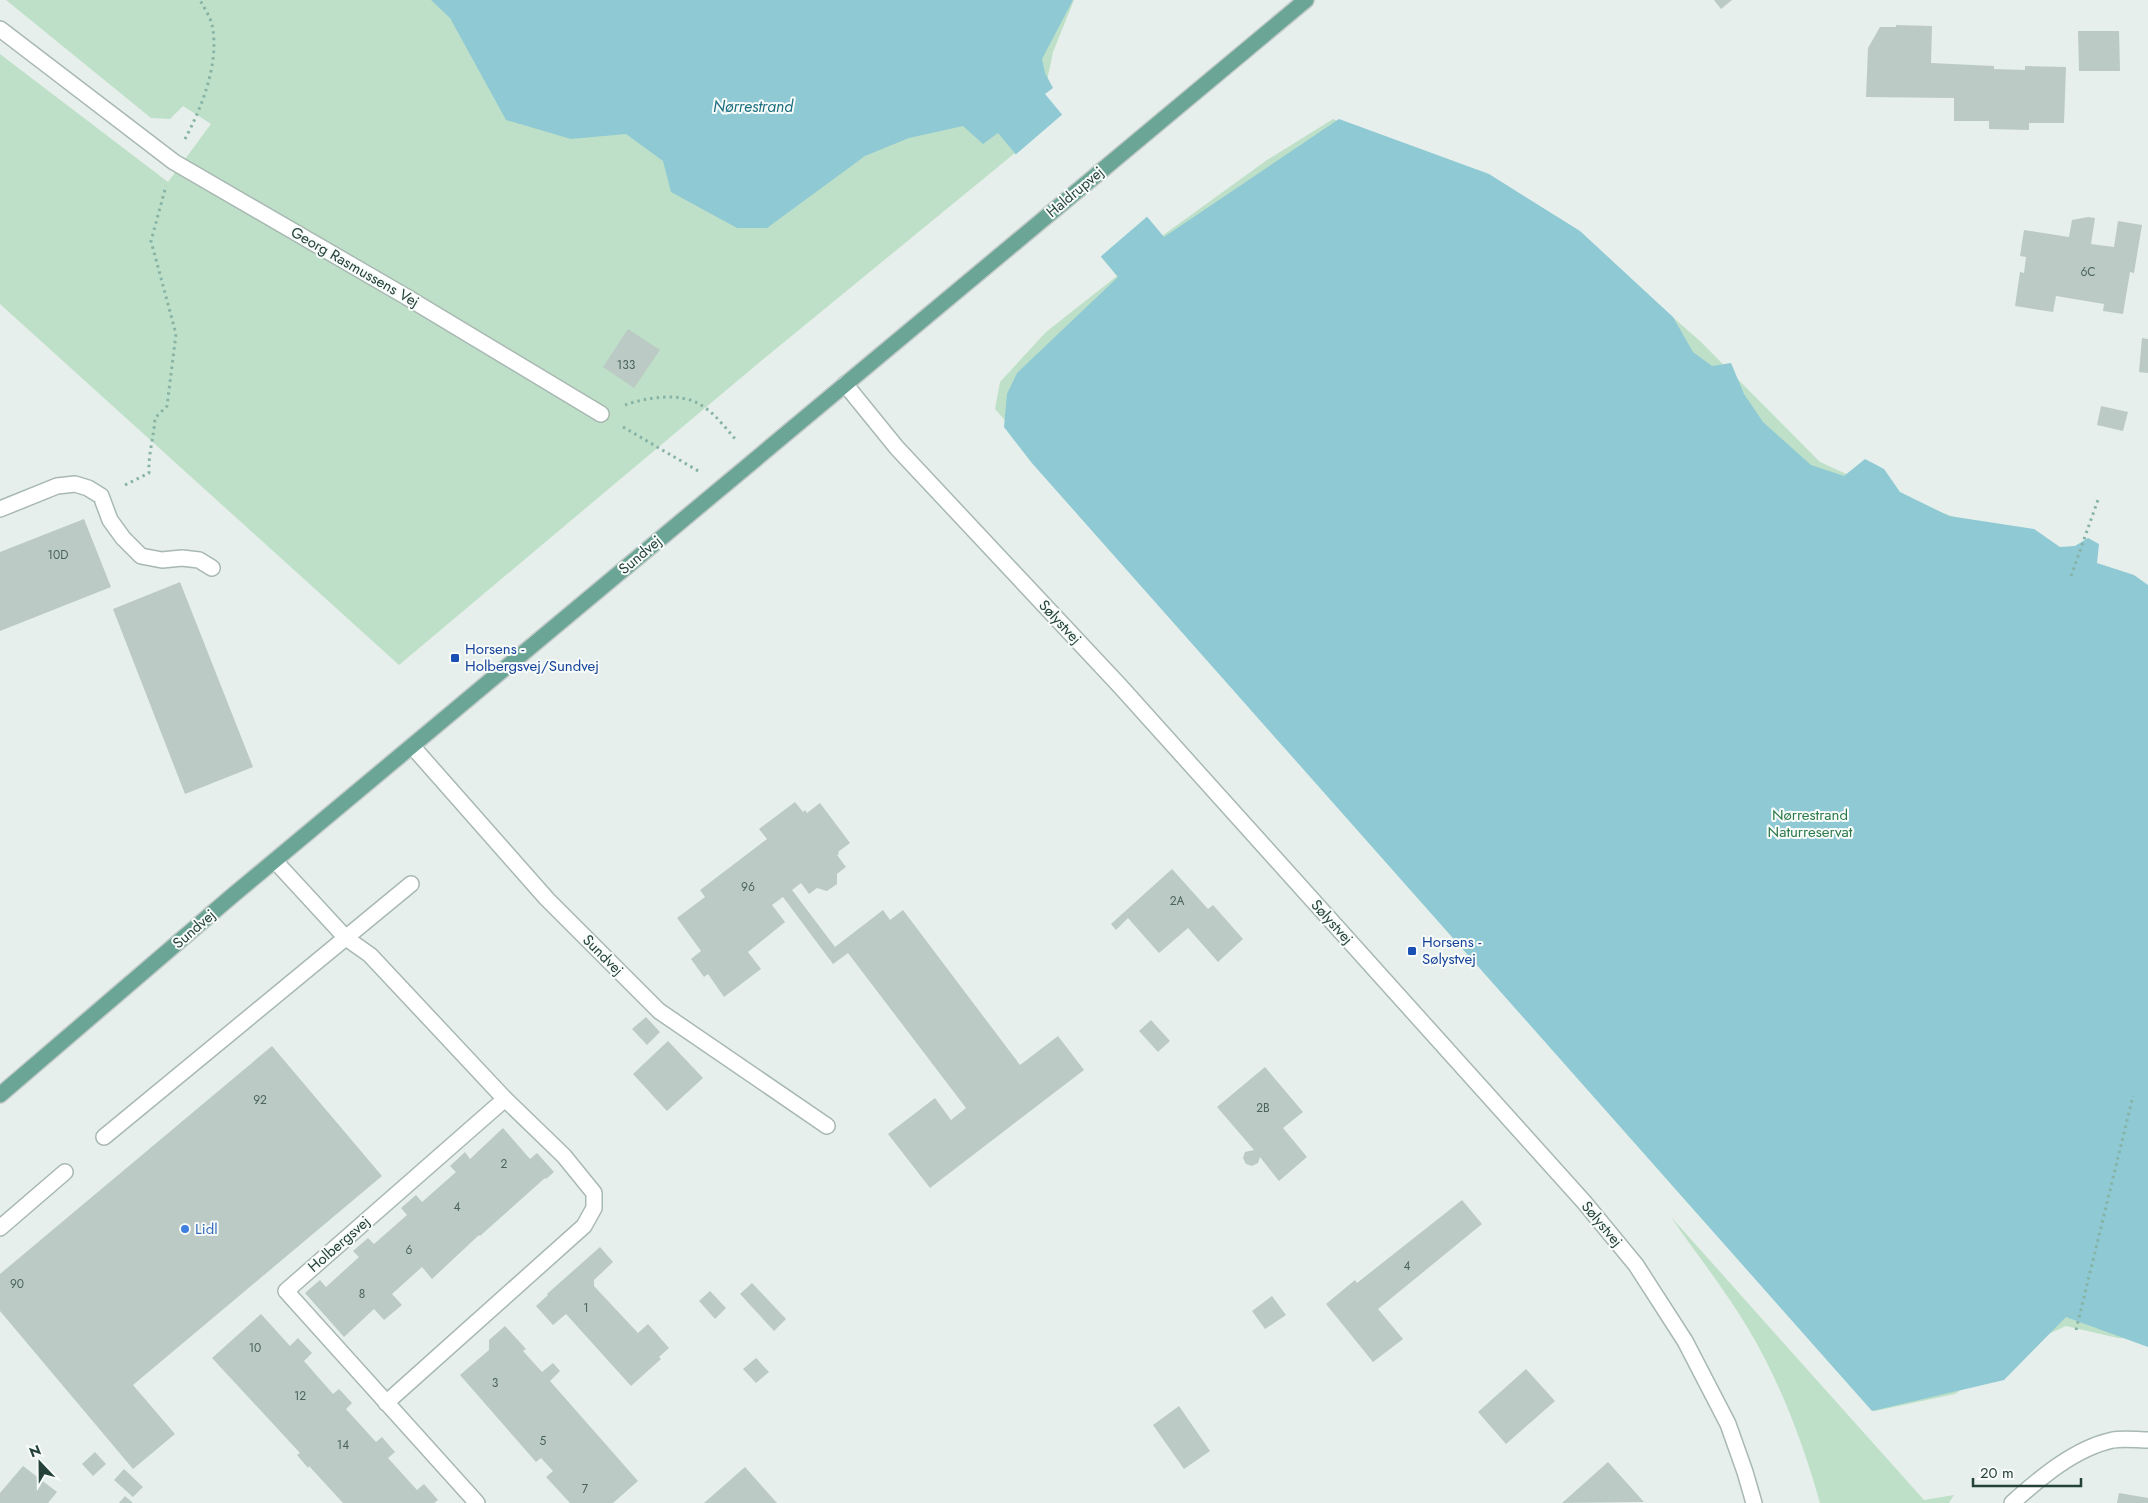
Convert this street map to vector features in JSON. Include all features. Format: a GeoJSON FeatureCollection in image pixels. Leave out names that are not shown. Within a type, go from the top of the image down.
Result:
{"type":"FeatureCollection","features":[{"type":"Feature","properties":{"kind":"main road","name":"Haldrupvej"},"geometry":{"type":"LineString","coordinates":[[846,384],[1306,0]]}},
{"type":"Feature","properties":{"kind":"main road","name":"Sundvej"},"geometry":{"type":"LineString","coordinates":[[0,1095],[275,861],[846,384]]}},
{"type":"Feature","properties":{"kind":"street","name":"Georg Rasmussens Vej"},"geometry":{"type":"LineString","coordinates":[[0,29],[174,162],[405,296],[601,414]]}},
{"type":"Feature","properties":{"kind":"street","name":"Sølystvej"},"geometry":{"type":"LineString","coordinates":[[846,384],[897,448],[1120,686],[1584,1202],[1636,1265],[1685,1341],[1728,1424],[1754,1503]]}},
{"type":"Feature","properties":{"kind":"street"},"geometry":{"type":"LineString","coordinates":[[0,509],[57,486],[75,484],[88,488],[101,496],[110,520],[142,556],[162,560],[182,558],[199,560],[212,568]]}},
{"type":"Feature","properties":{"kind":"street","name":"Sundvej"},"geometry":{"type":"LineString","coordinates":[[412,746],[547,899],[659,1011],[827,1126]]}},
{"type":"Feature","properties":{"kind":"street"},"geometry":{"type":"LineString","coordinates":[[275,861],[346,938],[370,955],[505,1099],[584,1179],[594,1193],[594,1208],[584,1226],[386,1403]]}},
{"type":"Feature","properties":{"kind":"street"},"geometry":{"type":"LineString","coordinates":[[104,1137],[411,884]]}},
{"type":"Feature","properties":{"kind":"street","name":"Holbergsvej"},"geometry":{"type":"LineString","coordinates":[[477,1503],[286,1291],[505,1099]]}},
{"type":"Feature","properties":{"kind":"street"},"geometry":{"type":"LineString","coordinates":[[0,1228],[65,1172]]}},
{"type":"Feature","properties":{"kind":"street"},"geometry":{"type":"LineString","coordinates":[[2012,1503],[2038,1480],[2074,1455],[2113,1440],[2148,1440]]}},
{"type":"Feature","properties":{"kind":"path"},"geometry":{"type":"LineString","coordinates":[[101,496],[149,473],[148,458],[154,435],[155,418],[167,406],[176,334],[151,242],[174,162],[199,112],[213,64],[212,24],[200,0]]}},
{"type":"Feature","properties":{"kind":"path"},"geometry":{"type":"LineString","coordinates":[[601,414],[634,402],[649,399],[672,397],[685,399],[700,404],[714,415],[753,461]]}},
{"type":"Feature","properties":{"kind":"path"},"geometry":{"type":"LineString","coordinates":[[601,414],[723,485]]}},
{"type":"Feature","properties":{"kind":"path"},"geometry":{"type":"LineString","coordinates":[[2072,576],[2099,497]]}},
{"type":"Feature","properties":{"kind":"path"},"geometry":{"type":"LineString","coordinates":[[2076,1330],[2133,1096]]}},
{"type":"Feature","properties":{"kind":"green space","name":"Nørrestrand Naturreservat"},"geometry":{"type":"Polygon","coordinates":[[[6,0],[1074,0],[1053,52],[1042,105],[1155,241],[1267,160],[1333,119],[1447,165],[1563,221],[1700,341],[1820,462],[1895,496],[2050,551],[2148,1339],[2118,1338],[2066,1326],[2024,1345],[1955,1394],[1875,1411],[995,409],[1000,382],[1046,332],[1117,276],[1015,153],[761,361],[399,665],[0,304],[0,54],[168,182],[211,124],[183,106],[170,119],[151,118],[6,0]]]}},
{"type":"Feature","properties":{"kind":"green space"},"geometry":{"type":"Polygon","coordinates":[[[1671,1217],[1924,1500],[1954,1495],[1949,1503],[1820,1503],[1790,1414],[1761,1350],[1731,1301],[1671,1217]]]}},
{"type":"Feature","properties":{"kind":"water","name":"Nørrestrand Naturreservat"},"geometry":{"type":"Polygon","coordinates":[[[431,0],[1073,0],[1042,59],[1045,73],[1053,88],[1045,94],[1164,237],[1339,119],[1489,174],[1580,231],[1673,317],[1693,352],[1712,366],[1731,363],[1744,394],[1763,422],[1811,465],[1844,476],[1865,459],[1884,469],[1900,492],[1949,516],[2034,529],[2060,547],[2075,546],[2088,538],[2099,544],[2097,563],[2134,575],[2148,585],[2148,1347],[2066,1317],[2004,1380],[1872,1411],[1031,462],[1004,427],[1007,394],[1017,373],[1118,277],[998,133],[983,144],[963,126],[909,138],[865,156],[767,228],[737,228],[671,192],[663,161],[626,134],[571,139],[506,120],[450,18],[431,0]]]}},
{"type":"Feature","properties":{"kind":"pier"},"geometry":{"type":"Polygon","coordinates":[[[1064,113],[1149,215],[1099,258],[1014,156],[1064,113]]]}},
{"type":"Feature","properties":{"kind":"building"},"geometry":{"type":"Polygon","coordinates":[[[1714,0],[1732,0],[1721,9],[1714,0]]]}},
{"type":"Feature","properties":{"kind":"building"},"geometry":{"type":"Polygon","coordinates":[[[1896,25],[1932,26],[1931,63],[1994,66],[1994,69],[2025,70],[2025,66],[2066,67],[2064,123],[2029,123],[2029,130],[1989,129],[1989,121],[1954,121],[1954,98],[1866,97],[1868,48],[1880,27],[1896,27],[1896,25]]]}},
{"type":"Feature","properties":{"kind":"building"},"geometry":{"type":"Polygon","coordinates":[[[2078,31],[2119,31],[2120,71],[2079,71],[2078,31]]]}},
{"type":"Feature","properties":{"kind":"building"},"geometry":{"type":"Polygon","coordinates":[[[2088,217],[2095,218],[2091,244],[2114,247],[2118,221],[2142,225],[2134,273],[2130,272],[2123,314],[2103,311],[2104,304],[2056,296],[2053,312],[2015,306],[2020,272],[2024,273],[2026,257],[2020,256],[2024,230],[2069,237],[2072,220],[2088,217]]]}},
{"type":"Feature","properties":{"kind":"building"},"geometry":{"type":"Polygon","coordinates":[[[628,329],[660,350],[634,388],[603,367],[628,329]]]}},
{"type":"Feature","properties":{"kind":"building"},"geometry":{"type":"Polygon","coordinates":[[[2142,338],[2148,339],[2148,373],[2139,372],[2142,338]]]}},
{"type":"Feature","properties":{"kind":"building"},"geometry":{"type":"Polygon","coordinates":[[[2101,406],[2128,412],[2123,431],[2097,425],[2101,406]]]}},
{"type":"Feature","properties":{"kind":"building"},"geometry":{"type":"Polygon","coordinates":[[[84,519],[111,587],[0,631],[0,552],[84,519]]]}},
{"type":"Feature","properties":{"kind":"building"},"geometry":{"type":"Polygon","coordinates":[[[180,582],[253,767],[185,794],[113,609],[180,582]]]}},
{"type":"Feature","properties":{"kind":"building"},"geometry":{"type":"Polygon","coordinates":[[[795,802],[803,812],[805,810],[807,813],[820,803],[850,843],[838,852],[839,854],[837,855],[846,867],[837,874],[837,884],[827,891],[817,888],[809,894],[801,883],[792,890],[835,947],[883,910],[890,920],[903,910],[1020,1065],[1058,1036],[1084,1070],[930,1188],[888,1134],[935,1098],[951,1120],[966,1108],[848,953],[833,964],[783,897],[772,905],[785,922],[748,952],[761,969],[724,997],[708,974],[704,977],[691,959],[701,951],[677,918],[705,897],[700,890],[767,839],[759,829],[795,802]]]}},
{"type":"Feature","properties":{"kind":"building"},"geometry":{"type":"Polygon","coordinates":[[[1172,869],[1208,909],[1213,905],[1243,939],[1218,962],[1188,928],[1159,953],[1128,918],[1116,930],[1111,924],[1172,869]]]}},
{"type":"Feature","properties":{"kind":"building"},"geometry":{"type":"Polygon","coordinates":[[[646,1017],[660,1032],[647,1045],[632,1029],[646,1017]]]}},
{"type":"Feature","properties":{"kind":"building"},"geometry":{"type":"Polygon","coordinates":[[[1151,1020],[1170,1041],[1158,1052],[1139,1031],[1151,1020]]]}},
{"type":"Feature","properties":{"kind":"building"},"geometry":{"type":"Polygon","coordinates":[[[668,1041],[703,1078],[667,1111],[633,1074],[668,1041]]]}},
{"type":"Feature","properties":{"kind":"building","name":"Lidl"},"geometry":{"type":"Polygon","coordinates":[[[272,1046],[382,1176],[133,1385],[175,1434],[133,1469],[0,1311],[0,1274],[272,1046]]]}},
{"type":"Feature","properties":{"kind":"building"},"geometry":{"type":"Polygon","coordinates":[[[1265,1067],[1303,1112],[1283,1128],[1307,1157],[1279,1181],[1260,1157],[1258,1163],[1252,1166],[1246,1164],[1243,1158],[1245,1152],[1254,1150],[1217,1107],[1265,1067]]]}},
{"type":"Feature","properties":{"kind":"building"},"geometry":{"type":"Polygon","coordinates":[[[503,1128],[530,1159],[537,1153],[554,1172],[479,1235],[432,1279],[422,1267],[392,1294],[402,1305],[384,1320],[374,1309],[344,1337],[305,1293],[320,1280],[326,1287],[359,1257],[353,1251],[368,1238],[374,1244],[407,1215],[401,1208],[416,1195],[422,1202],[456,1172],[450,1166],[465,1152],[470,1159],[503,1128]]]}},
{"type":"Feature","properties":{"kind":"building"},"geometry":{"type":"Polygon","coordinates":[[[1462,1200],[1482,1224],[1378,1309],[1403,1339],[1373,1362],[1326,1304],[1355,1280],[1357,1283],[1462,1200]]]}},
{"type":"Feature","properties":{"kind":"building"},"geometry":{"type":"Polygon","coordinates":[[[600,1247],[613,1262],[594,1280],[594,1286],[638,1333],[648,1324],[669,1348],[659,1357],[661,1359],[631,1386],[566,1314],[553,1325],[536,1306],[600,1247]]]}},
{"type":"Feature","properties":{"kind":"building"},"geometry":{"type":"Polygon","coordinates":[[[752,1283],[786,1319],[774,1331],[740,1294],[752,1283]]]}},
{"type":"Feature","properties":{"kind":"building"},"geometry":{"type":"Polygon","coordinates":[[[710,1291],[726,1308],[715,1319],[699,1301],[710,1291]]]}},
{"type":"Feature","properties":{"kind":"building"},"geometry":{"type":"Polygon","coordinates":[[[1272,1296],[1286,1315],[1265,1329],[1252,1311],[1272,1296]]]}},
{"type":"Feature","properties":{"kind":"building"},"geometry":{"type":"Polygon","coordinates":[[[261,1314],[290,1346],[298,1338],[312,1353],[304,1361],[333,1394],[339,1389],[352,1403],[346,1409],[376,1442],[382,1437],[395,1452],[388,1458],[417,1490],[424,1484],[438,1500],[434,1503],[343,1503],[309,1466],[308,1468],[297,1455],[300,1453],[212,1358],[261,1314]]]}},
{"type":"Feature","properties":{"kind":"building"},"geometry":{"type":"Polygon","coordinates":[[[505,1326],[526,1349],[523,1351],[542,1372],[553,1363],[560,1371],[550,1381],[638,1481],[613,1503],[570,1503],[546,1477],[553,1471],[541,1458],[536,1462],[460,1375],[489,1350],[489,1340],[505,1326]]]}},
{"type":"Feature","properties":{"kind":"building"},"geometry":{"type":"Polygon","coordinates":[[[756,1358],[769,1372],[756,1383],[743,1369],[756,1358]]]}},
{"type":"Feature","properties":{"kind":"building"},"geometry":{"type":"Polygon","coordinates":[[[1526,1369],[1555,1401],[1506,1444],[1478,1412],[1526,1369]]]}},
{"type":"Feature","properties":{"kind":"building"},"geometry":{"type":"Polygon","coordinates":[[[1179,1406],[1210,1451],[1184,1469],[1153,1425],[1179,1406]]]}},
{"type":"Feature","properties":{"kind":"building"},"geometry":{"type":"Polygon","coordinates":[[[95,1452],[106,1464],[93,1476],[82,1464],[95,1452]]]}},
{"type":"Feature","properties":{"kind":"building"},"geometry":{"type":"Polygon","coordinates":[[[1608,1462],[1644,1502],[1562,1503],[1608,1462]]]}},
{"type":"Feature","properties":{"kind":"building"},"geometry":{"type":"Polygon","coordinates":[[[23,1466],[57,1492],[48,1503],[0,1503],[0,1493],[23,1466]]]}},
{"type":"Feature","properties":{"kind":"building"},"geometry":{"type":"Polygon","coordinates":[[[745,1467],[777,1503],[704,1503],[745,1467]]]}},
{"type":"Feature","properties":{"kind":"building"},"geometry":{"type":"Polygon","coordinates":[[[124,1469],[143,1487],[133,1497],[114,1480],[124,1469]]]}},
{"type":"Feature","properties":{"kind":"building"},"geometry":{"type":"Polygon","coordinates":[[[2119,1493],[2148,1498],[2148,1503],[2117,1503],[2119,1493]]]}},
{"type":"Feature","properties":{"kind":"building"},"geometry":{"type":"Polygon","coordinates":[[[125,1496],[133,1503],[119,1503],[125,1496]]]}},
{"type":"Feature","properties":{"kind":"place","name":"Horsens - Holbergsvej/Sundvej"},"geometry":{"type":"Point","coordinates":[455,658]}},
{"type":"Feature","properties":{"kind":"place","name":"Horsens - Sølystvej"},"geometry":{"type":"Point","coordinates":[1412,951]}},
{"type":"Feature","properties":{"kind":"place","name":"Lidl"},"geometry":{"type":"Point","coordinates":[185,1229]}},
{"type":"Feature","properties":{"kind":"water label","name":"Nørrestrand"},"geometry":{"type":"Point","coordinates":[753,106]}}]}
